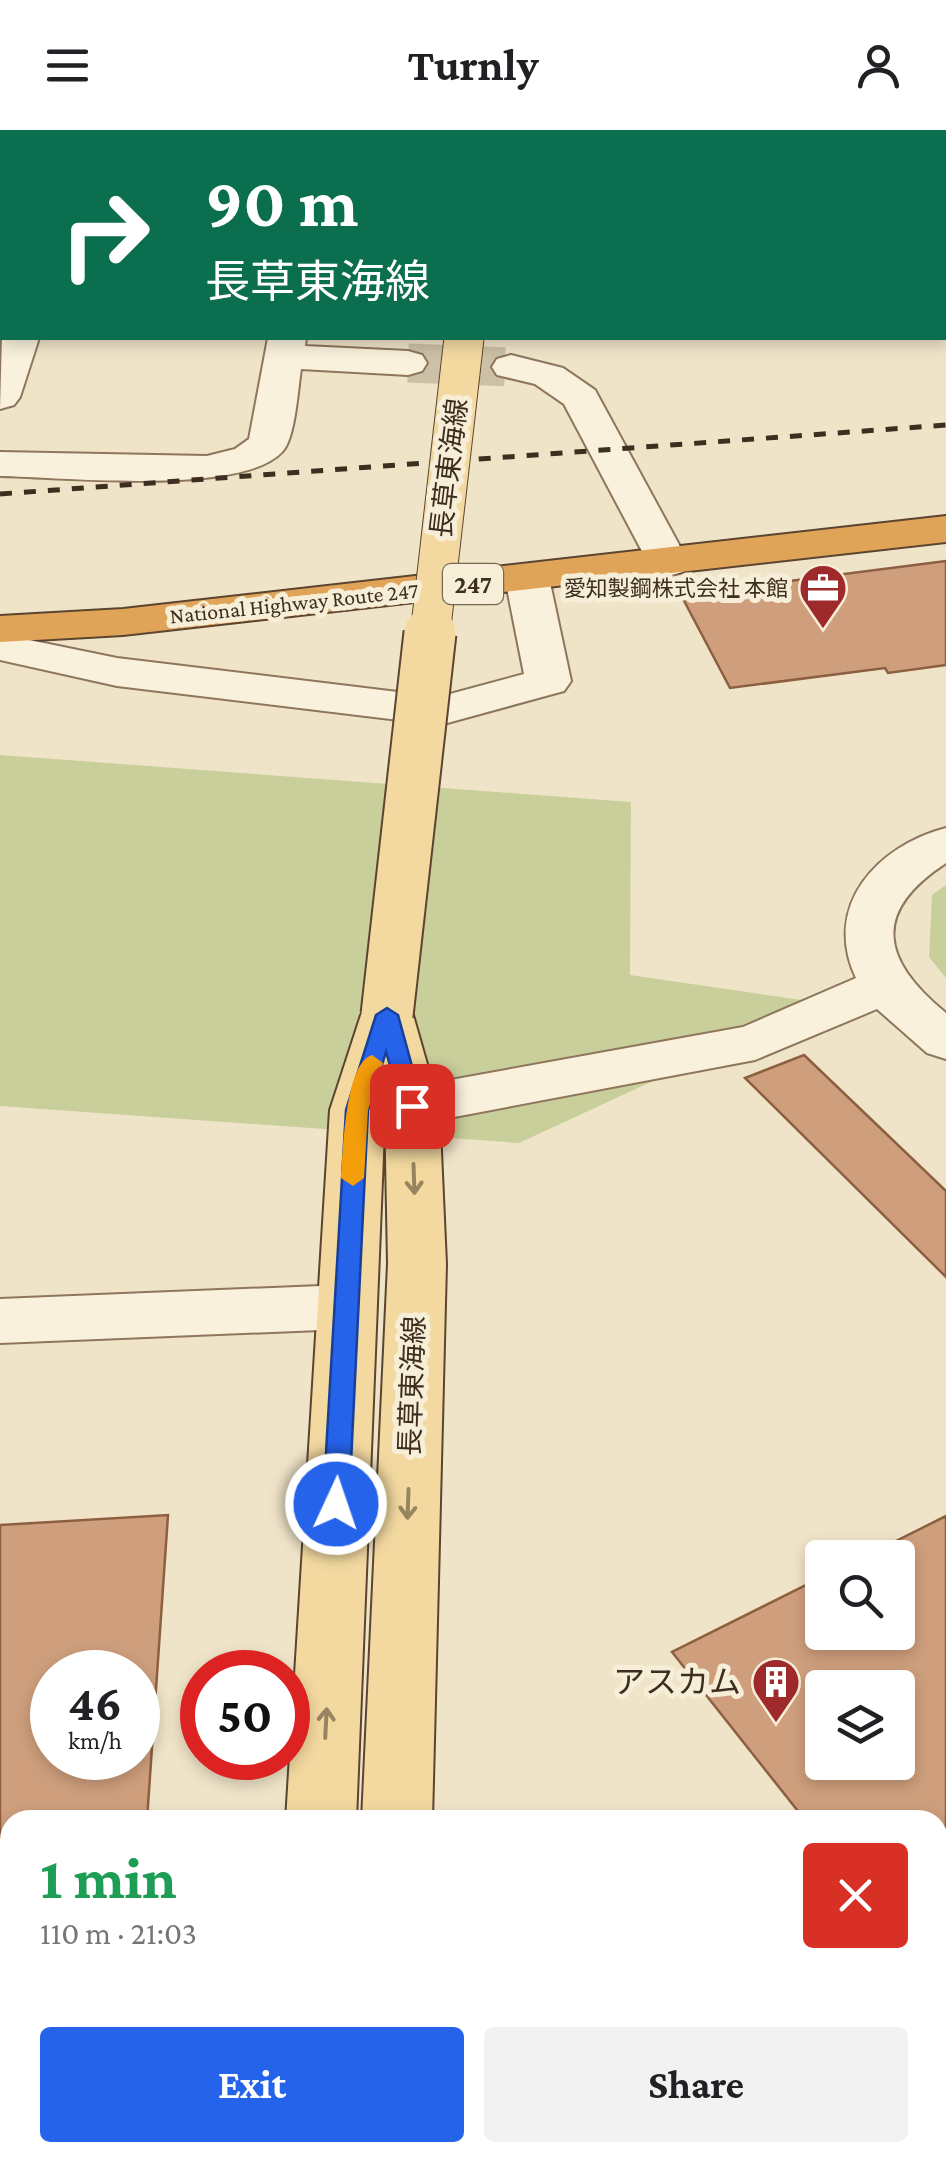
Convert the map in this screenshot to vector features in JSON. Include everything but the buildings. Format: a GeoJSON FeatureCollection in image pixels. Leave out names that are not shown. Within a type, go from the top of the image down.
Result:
{"type":"FeatureCollection","features":[{"type":"Feature","properties":{"kind":"highway","name":"National Highway Route 247"},"geometry":{"type":"LineString","coordinates":[[0,628],[123,622],[946,529]]}},
{"type":"Feature","properties":{"kind":"main road","name":"長草東海線"},"geometry":{"type":"LineString","coordinates":[[321,1810],[357,1110],[387,1015],[464,340]]}},
{"type":"Feature","properties":{"kind":"main road","name":"長草東海線"},"geometry":{"type":"LineString","coordinates":[[387,1015],[412,1106],[417,1264],[397,1810]]}},
{"type":"Feature","properties":{"kind":"street"},"geometry":{"type":"LineString","coordinates":[[0,397],[19,340]]}},
{"type":"Feature","properties":{"kind":"street"},"geometry":{"type":"LineString","coordinates":[[0,464],[207,468],[249,458],[268,444],[286,347],[408,363]]}},
{"type":"Feature","properties":{"kind":"street"},"geometry":{"type":"LineString","coordinates":[[512,367],[543,372],[566,383],[580,398],[668,562]]}},
{"type":"Feature","properties":{"kind":"street"},"geometry":{"type":"LineString","coordinates":[[0,647],[118,672],[440,711],[548,681],[527,578]]}},
{"type":"Feature","properties":{"kind":"street"},"geometry":{"type":"LineString","coordinates":[[946,843],[930,849],[906,870],[871,909],[871,951],[886,986],[946,1041]]}},
{"type":"Feature","properties":{"kind":"street"},"geometry":{"type":"LineString","coordinates":[[412,1106],[755,1042],[886,986]]}},
{"type":"Feature","properties":{"kind":"street"},"geometry":{"type":"LineString","coordinates":[[0,1321],[345,1307]]}},
{"type":"Feature","properties":{"kind":"green space"},"geometry":{"type":"Polygon","coordinates":[[[0,755],[631,802],[630,975],[822,1003],[519,1143],[0,1106],[0,755]]]}},
{"type":"Feature","properties":{"kind":"green space"},"geometry":{"type":"Polygon","coordinates":[[[946,885],[946,978],[929,957],[932,895],[946,885]]]}},
{"type":"Feature","properties":{"kind":"tunnel"},"geometry":{"type":"LineString","coordinates":[[408,363],[511,367]]}},
{"type":"Feature","properties":{"kind":"railway"},"geometry":{"type":"LineString","coordinates":[[0,494],[946,425]]}},
{"type":"Feature","properties":{"kind":"slow traffic"},"geometry":{"type":"LineString","coordinates":[[353,1178],[357,1110],[372,1063]]}},
{"type":"Feature","properties":{"kind":"place","name":"愛知製鋼株式会社 本館"},"geometry":{"type":"Point","coordinates":[823,630]}},
{"type":"Feature","properties":{"kind":"place","name":"アスカム"},"geometry":{"type":"Point","coordinates":[776,1724]}},
{"type":"Feature","properties":{"kind":"route"},"geometry":{"type":"LineString","coordinates":[[336,1504],[357,1110],[387,1015],[412,1106]]}}]}
